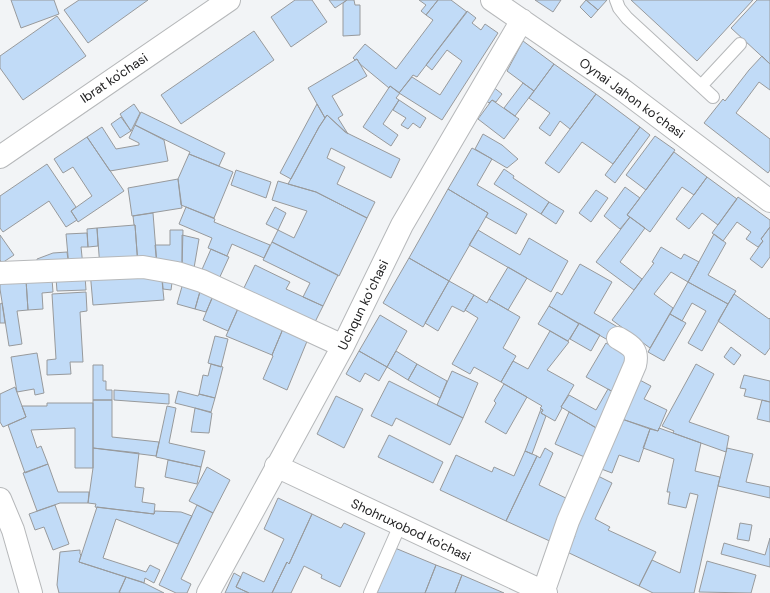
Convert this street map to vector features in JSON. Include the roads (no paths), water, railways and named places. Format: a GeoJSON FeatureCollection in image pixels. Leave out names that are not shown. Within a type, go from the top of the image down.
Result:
{"type":"FeatureCollection","features":[{"type":"Feature","properties":{"kind":"street","name":"Ibrat ko'chasi"},"geometry":{"type":"LineString","coordinates":[[0,157],[229,0]]}},
{"type":"Feature","properties":{"kind":"street","name":"Oynai Jahon ko‘chasi"},"geometry":{"type":"LineString","coordinates":[[492,0],[623,90],[770,201]]}},
{"type":"Feature","properties":{"kind":"street","name":"Uchqun koʻchasi"},"geometry":{"type":"LineString","coordinates":[[208,593],[276,466],[343,346],[402,225],[522,20]]}},
{"type":"Feature","properties":{"kind":"street"},"geometry":{"type":"LineString","coordinates":[[0,273],[143,267],[177,273],[202,281],[343,346]]}},
{"type":"Feature","properties":{"kind":"street"},"geometry":{"type":"LineString","coordinates":[[544,593],[568,521],[635,365],[637,358],[635,351],[618,338]]}},
{"type":"Feature","properties":{"kind":"street","name":"Shohruxobod ko'chasi"},"geometry":{"type":"LineString","coordinates":[[276,466],[544,593]]}},
{"type":"Feature","properties":{"kind":"street"},"geometry":{"type":"LineString","coordinates":[[0,499],[13,530],[31,593]]}},
{"type":"Feature","properties":{"kind":"lane"},"geometry":{"type":"LineString","coordinates":[[616,0],[619,8],[627,18],[713,97]]}},
{"type":"Feature","properties":{"kind":"lane"},"geometry":{"type":"LineString","coordinates":[[701,86],[740,44]]}},
{"type":"Feature","properties":{"kind":"lane"},"geometry":{"type":"LineString","coordinates":[[370,593],[400,525]]}}]}
